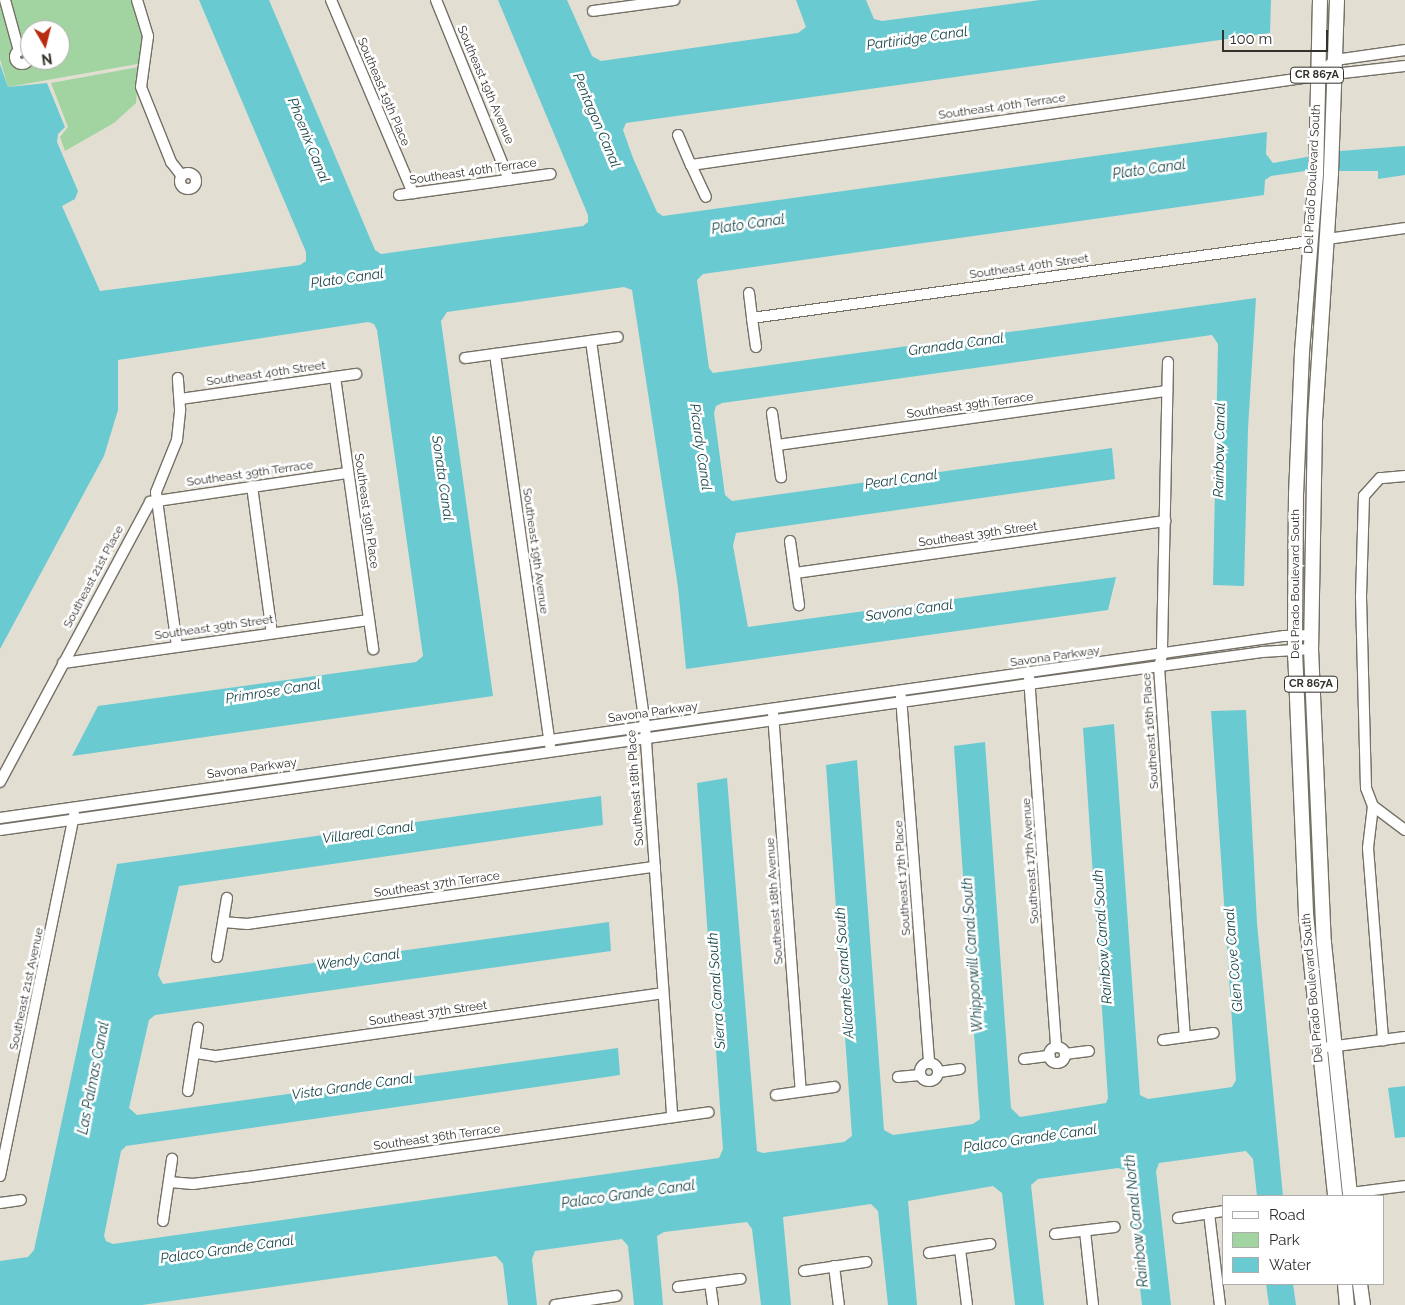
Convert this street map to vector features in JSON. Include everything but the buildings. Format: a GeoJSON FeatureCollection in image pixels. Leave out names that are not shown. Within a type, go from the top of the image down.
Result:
{"type":"FeatureCollection","features":[{"type":"Feature","properties":{"kind":"main road","name":"Del Prado Boulevard South"},"geometry":{"type":"LineString","coordinates":[[1320,0],[1316,174],[1310,241],[1296,493],[1295,643],[1305,896],[1335,1195]]}},
{"type":"Feature","properties":{"kind":"main road","name":"Del Prado Boulevard South"},"geometry":{"type":"LineString","coordinates":[[1337,0],[1331,173],[1315,427],[1311,642],[1318,870],[1350,1195]]}},
{"type":"Feature","properties":{"kind":"main road"},"geometry":{"type":"LineString","coordinates":[[1312,217],[1327,240]]}},
{"type":"Feature","properties":{"kind":"main road"},"geometry":{"type":"LineString","coordinates":[[1310,241],[1325,261]]}},
{"type":"Feature","properties":{"kind":"main road"},"geometry":{"type":"LineString","coordinates":[[1331,1164],[1350,1195]]}},
{"type":"Feature","properties":{"kind":"main road"},"geometry":{"type":"LineString","coordinates":[[1345,1285],[1347,1305]]}},
{"type":"Feature","properties":{"kind":"main road"},"geometry":{"type":"LineString","coordinates":[[1360,1285],[1362,1305]]}},
{"type":"Feature","properties":{"kind":"street"},"geometry":{"type":"LineString","coordinates":[[5,0],[20,50]]}},
{"type":"Feature","properties":{"kind":"street"},"geometry":{"type":"LineString","coordinates":[[138,0],[148,36],[141,87],[171,162],[182,176]]}},
{"type":"Feature","properties":{"kind":"street","name":"Southeast 19th Place"},"geometry":{"type":"LineString","coordinates":[[331,0],[413,193]]}},
{"type":"Feature","properties":{"kind":"street","name":"Southeast 19th Avenue"},"geometry":{"type":"LineString","coordinates":[[436,0],[509,180]]}},
{"type":"Feature","properties":{"kind":"street"},"geometry":{"type":"LineString","coordinates":[[593,12],[630,3],[674,0]]}},
{"type":"Feature","properties":{"kind":"street"},"geometry":{"type":"LineString","coordinates":[[1335,67],[1405,50]]}},
{"type":"Feature","properties":{"kind":"street"},"geometry":{"type":"LineString","coordinates":[[1335,67],[1405,66]]}},
{"type":"Feature","properties":{"kind":"street","name":"Southeast 40th Terrace"},"geometry":{"type":"LineString","coordinates":[[691,165],[1317,76],[1335,67]]}},
{"type":"Feature","properties":{"kind":"street"},"geometry":{"type":"LineString","coordinates":[[678,135],[706,197]]}},
{"type":"Feature","properties":{"kind":"street","name":"Southeast 40th Terrace"},"geometry":{"type":"LineString","coordinates":[[399,194],[551,174]]}},
{"type":"Feature","properties":{"kind":"street"},"geometry":{"type":"LineString","coordinates":[[1327,240],[1405,228]]}},
{"type":"Feature","properties":{"kind":"street","name":"Southeast 40th Street"},"geometry":{"type":"LineString","coordinates":[[752,318],[1310,241]]}},
{"type":"Feature","properties":{"kind":"street"},"geometry":{"type":"LineString","coordinates":[[749,293],[756,347]]}},
{"type":"Feature","properties":{"kind":"street"},"geometry":{"type":"LineString","coordinates":[[465,358],[618,337]]}},
{"type":"Feature","properties":{"kind":"street","name":"Southeast 18th Place"},"geometry":{"type":"LineString","coordinates":[[590,341],[645,727],[672,1116]]}},
{"type":"Feature","properties":{"kind":"street","name":"Southeast 19th Avenue"},"geometry":{"type":"LineString","coordinates":[[495,354],[550,745]]}},
{"type":"Feature","properties":{"kind":"street","name":"Southeast 16th Place"},"geometry":{"type":"LineString","coordinates":[[1168,362],[1162,655],[1159,667],[1185,1037]]}},
{"type":"Feature","properties":{"kind":"street","name":"Southeast 40th Street"},"geometry":{"type":"LineString","coordinates":[[180,399],[356,374]]}},
{"type":"Feature","properties":{"kind":"street","name":"Southeast 19th Place"},"geometry":{"type":"LineString","coordinates":[[335,377],[373,649]]}},
{"type":"Feature","properties":{"kind":"street","name":"Southeast 21st Place"},"geometry":{"type":"LineString","coordinates":[[0,782],[146,508],[156,499],[157,486],[177,440],[180,399],[178,378]]}},
{"type":"Feature","properties":{"kind":"street","name":"Southeast 39th Terrace"},"geometry":{"type":"LineString","coordinates":[[776,445],[1167,391]]}},
{"type":"Feature","properties":{"kind":"street"},"geometry":{"type":"LineString","coordinates":[[772,413],[781,477]]}},
{"type":"Feature","properties":{"kind":"street","name":"Southeast 39th Terrace"},"geometry":{"type":"LineString","coordinates":[[156,499],[348,473]]}},
{"type":"Feature","properties":{"kind":"street"},"geometry":{"type":"LineString","coordinates":[[1383,1040],[1368,848],[1373,806],[1365,778],[1361,597],[1364,496],[1380,478],[1405,476]]}},
{"type":"Feature","properties":{"kind":"street"},"geometry":{"type":"LineString","coordinates":[[252,486],[272,633]]}},
{"type":"Feature","properties":{"kind":"street"},"geometry":{"type":"LineString","coordinates":[[156,499],[177,646]]}},
{"type":"Feature","properties":{"kind":"street","name":"Southeast 39th Street"},"geometry":{"type":"LineString","coordinates":[[795,573],[1165,521]]}},
{"type":"Feature","properties":{"kind":"street"},"geometry":{"type":"LineString","coordinates":[[790,541],[799,605]]}},
{"type":"Feature","properties":{"kind":"street","name":"Southeast 39th Street"},"geometry":{"type":"LineString","coordinates":[[63,663],[369,620]]}},
{"type":"Feature","properties":{"kind":"street","name":"Savona Parkway"},"geometry":{"type":"LineString","coordinates":[[0,818],[334,770],[550,745],[645,738],[773,715],[1029,679],[1162,655],[1311,642]]}},
{"type":"Feature","properties":{"kind":"street","name":"Savona Parkway"},"geometry":{"type":"LineString","coordinates":[[1029,679],[1159,667],[1295,643]]}},
{"type":"Feature","properties":{"kind":"street","name":"Southeast 17th Avenue"},"geometry":{"type":"LineString","coordinates":[[1029,679],[1057,1052]]}},
{"type":"Feature","properties":{"kind":"street","name":"Southeast 17th Place"},"geometry":{"type":"LineString","coordinates":[[901,697],[929,1063]]}},
{"type":"Feature","properties":{"kind":"street","name":"Savona Parkway"},"geometry":{"type":"LineString","coordinates":[[0,830],[334,782],[645,727],[773,715]]}},
{"type":"Feature","properties":{"kind":"street","name":"Southeast 18th Avenue"},"geometry":{"type":"LineString","coordinates":[[773,715],[801,1091]]}},
{"type":"Feature","properties":{"kind":"street"},"geometry":{"type":"LineString","coordinates":[[334,770],[334,782]]}},
{"type":"Feature","properties":{"kind":"street"},"geometry":{"type":"LineString","coordinates":[[1373,806],[1405,830]]}},
{"type":"Feature","properties":{"kind":"street","name":"Southeast 21st Avenue"},"geometry":{"type":"LineString","coordinates":[[0,1176],[75,820],[74,807]]}},
{"type":"Feature","properties":{"kind":"street","name":"Southeast 37th Terrace"},"geometry":{"type":"LineString","coordinates":[[223,922],[256,923],[655,868]]}},
{"type":"Feature","properties":{"kind":"street"},"geometry":{"type":"LineString","coordinates":[[217,958],[227,898]]}},
{"type":"Feature","properties":{"kind":"street","name":"Southeast 37th Street"},"geometry":{"type":"LineString","coordinates":[[196,1053],[216,1056],[663,994]]}},
{"type":"Feature","properties":{"kind":"street"},"geometry":{"type":"LineString","coordinates":[[188,1091],[196,1053],[198,1028]]}},
{"type":"Feature","properties":{"kind":"street"},"geometry":{"type":"LineString","coordinates":[[1163,1040],[1214,1033]]}},
{"type":"Feature","properties":{"kind":"street"},"geometry":{"type":"LineString","coordinates":[[1319,1048],[1405,1037]]}},
{"type":"Feature","properties":{"kind":"street"},"geometry":{"type":"LineString","coordinates":[[1024,1060],[1057,1052],[1090,1051]]}},
{"type":"Feature","properties":{"kind":"street"},"geometry":{"type":"LineString","coordinates":[[898,1077],[920,1075],[929,1082],[935,1080],[939,1072],[937,1066],[929,1063],[921,1067],[920,1075]]}},
{"type":"Feature","properties":{"kind":"street"},"geometry":{"type":"LineString","coordinates":[[939,1072],[960,1069]]}},
{"type":"Feature","properties":{"kind":"street"},"geometry":{"type":"LineString","coordinates":[[776,1095],[834,1087]]}},
{"type":"Feature","properties":{"kind":"street","name":"Southeast 36th Terrace"},"geometry":{"type":"LineString","coordinates":[[169,1182],[184,1185],[229,1180],[708,1112]]}},
{"type":"Feature","properties":{"kind":"street"},"geometry":{"type":"LineString","coordinates":[[163,1221],[172,1159]]}},
{"type":"Feature","properties":{"kind":"street"},"geometry":{"type":"LineString","coordinates":[[1350,1195],[1405,1186]]}},
{"type":"Feature","properties":{"kind":"street"},"geometry":{"type":"LineString","coordinates":[[0,1203],[22,1200]]}},
{"type":"Feature","properties":{"kind":"street"},"geometry":{"type":"LineString","coordinates":[[1178,1218],[1222,1211]]}},
{"type":"Feature","properties":{"kind":"street"},"geometry":{"type":"LineString","coordinates":[[1209,1213],[1220,1305]]}},
{"type":"Feature","properties":{"kind":"street"},"geometry":{"type":"LineString","coordinates":[[1055,1234],[1115,1227]]}},
{"type":"Feature","properties":{"kind":"street"},"geometry":{"type":"LineString","coordinates":[[1085,1231],[1093,1305]]}},
{"type":"Feature","properties":{"kind":"street"},"geometry":{"type":"LineString","coordinates":[[929,1253],[990,1244]]}},
{"type":"Feature","properties":{"kind":"street"},"geometry":{"type":"LineString","coordinates":[[960,1249],[967,1305]]}},
{"type":"Feature","properties":{"kind":"street"},"geometry":{"type":"LineString","coordinates":[[804,1271],[866,1262]]}},
{"type":"Feature","properties":{"kind":"street"},"geometry":{"type":"LineString","coordinates":[[834,1266],[839,1305]]}},
{"type":"Feature","properties":{"kind":"street"},"geometry":{"type":"LineString","coordinates":[[678,1287],[740,1278]]}},
{"type":"Feature","properties":{"kind":"street"},"geometry":{"type":"LineString","coordinates":[[710,1283],[713,1305]]}},
{"type":"Feature","properties":{"kind":"street"},"geometry":{"type":"LineString","coordinates":[[556,1305],[585,1303],[616,1296]]}},
{"type":"Feature","properties":{"kind":"green space"},"geometry":{"type":"Polygon","coordinates":[[[0,0],[137,0],[148,41],[143,63],[8,87],[0,59],[0,0]]]}},
{"type":"Feature","properties":{"kind":"green space"},"geometry":{"type":"Polygon","coordinates":[[[139,67],[136,103],[114,123],[65,151],[60,137],[68,127],[51,83],[139,67]]]}},
{"type":"Feature","properties":{"kind":"water"},"geometry":{"type":"Polygon","coordinates":[[[199,0],[269,0],[375,250],[381,254],[583,226],[588,222],[588,215],[498,0],[567,0],[592,56],[601,61],[798,33],[806,27],[796,0],[866,0],[874,19],[882,21],[1040,0],[1271,0],[1270,33],[626,123],[623,130],[633,158],[657,212],[663,216],[1267,132],[1266,154],[1273,163],[1340,151],[1405,146],[1405,175],[1378,179],[1378,171],[1305,171],[1271,176],[1265,180],[1264,195],[703,274],[697,280],[709,368],[713,373],[1256,298],[1248,429],[1244,586],[1213,585],[1218,344],[1212,335],[722,403],[716,406],[714,413],[725,495],[732,501],[1112,448],[1115,479],[736,533],[733,546],[748,627],[1116,577],[1108,610],[686,669],[678,587],[632,290],[624,287],[447,312],[441,321],[493,696],[72,756],[98,706],[416,662],[423,656],[377,330],[374,324],[368,322],[118,360],[118,410],[104,456],[0,649],[0,64],[8,87],[47,83],[65,127],[58,134],[57,142],[78,191],[75,199],[62,206],[100,291],[300,265],[306,261],[306,252],[199,0]]]}},
{"type":"Feature","properties":{"kind":"water"},"geometry":{"type":"Polygon","coordinates":[[[1246,710],[1257,923],[1283,1195],[1257,1195],[1253,1159],[1246,1151],[1159,1163],[1156,1171],[1171,1305],[1142,1305],[1127,1176],[1125,1170],[1118,1168],[1038,1179],[1031,1185],[1044,1305],[1015,1305],[1002,1193],[993,1186],[908,1201],[917,1305],[888,1305],[878,1211],[871,1204],[783,1217],[791,1305],[761,1305],[752,1229],[747,1222],[664,1232],[657,1236],[663,1305],[634,1305],[628,1246],[622,1239],[535,1251],[532,1259],[537,1305],[508,1305],[503,1264],[496,1256],[142,1305],[0,1305],[0,1261],[28,1257],[34,1250],[117,864],[601,796],[603,825],[179,886],[158,975],[163,984],[609,922],[611,951],[155,1015],[149,1020],[129,1108],[137,1115],[618,1048],[620,1075],[126,1146],[121,1151],[104,1236],[106,1241],[113,1244],[719,1158],[723,1149],[697,783],[727,778],[757,1151],[763,1153],[844,1142],[852,1136],[826,765],[857,760],[884,1130],[893,1135],[973,1124],[980,1119],[954,746],[985,742],[1011,1108],[1020,1117],[1106,1103],[1108,1098],[1083,728],[1114,724],[1140,1095],[1148,1099],[1232,1087],[1236,1080],[1211,711],[1246,710]]]}},
{"type":"Feature","properties":{"kind":"water"},"geometry":{"type":"Polygon","coordinates":[[[1405,1086],[1405,1137],[1395,1138],[1388,1088],[1405,1086]]]}},
{"type":"Feature","properties":{"kind":"water"},"geometry":{"type":"Polygon","coordinates":[[[1266,1285],[1293,1285],[1296,1305],[1269,1305],[1266,1285]]]}},
{"type":"Feature","properties":{"kind":"water label","name":"Partiridge Canal"},"geometry":{"type":"Point","coordinates":[917,38]}},
{"type":"Feature","properties":{"kind":"water label","name":"Pentagon Canal"},"geometry":{"type":"Point","coordinates":[597,120]}},
{"type":"Feature","properties":{"kind":"water label","name":"Phoenix Canal"},"geometry":{"type":"Point","coordinates":[309,140]}},
{"type":"Feature","properties":{"kind":"water label","name":"Plato Canal"},"geometry":{"type":"Point","coordinates":[1149,169]}},
{"type":"Feature","properties":{"kind":"water label","name":"Plato Canal"},"geometry":{"type":"Point","coordinates":[748,224]}},
{"type":"Feature","properties":{"kind":"water label","name":"Plato Canal"},"geometry":{"type":"Point","coordinates":[347,278]}},
{"type":"Feature","properties":{"kind":"water label","name":"Granada Canal"},"geometry":{"type":"Point","coordinates":[956,344]}},
{"type":"Feature","properties":{"kind":"water label","name":"Picardy Canal"},"geometry":{"type":"Point","coordinates":[701,447]}},
{"type":"Feature","properties":{"kind":"water label","name":"Rainbow Canal"},"geometry":{"type":"Point","coordinates":[1219,450]}},
{"type":"Feature","properties":{"kind":"water label","name":"Sonata Canal"},"geometry":{"type":"Point","coordinates":[443,478]}},
{"type":"Feature","properties":{"kind":"water label","name":"Pearl Canal"},"geometry":{"type":"Point","coordinates":[901,479]}},
{"type":"Feature","properties":{"kind":"water label","name":"Savona Canal"},"geometry":{"type":"Point","coordinates":[909,610]}},
{"type":"Feature","properties":{"kind":"water label","name":"Primrose Canal"},"geometry":{"type":"Point","coordinates":[273,691]}},
{"type":"Feature","properties":{"kind":"water label","name":"Villareal Canal"},"geometry":{"type":"Point","coordinates":[368,832]}},
{"type":"Feature","properties":{"kind":"water label","name":"Rainbow Canal South"},"geometry":{"type":"Point","coordinates":[1102,937]}},
{"type":"Feature","properties":{"kind":"water label","name":"Whipporwill Canal South"},"geometry":{"type":"Point","coordinates":[972,955]}},
{"type":"Feature","properties":{"kind":"water label","name":"Wendy Canal"},"geometry":{"type":"Point","coordinates":[358,959]}},
{"type":"Feature","properties":{"kind":"water label","name":"Glen Cove Canal"},"geometry":{"type":"Point","coordinates":[1233,960]}},
{"type":"Feature","properties":{"kind":"water label","name":"Alicante Canal South"},"geometry":{"type":"Point","coordinates":[844,973]}},
{"type":"Feature","properties":{"kind":"water label","name":"Sierra Canal South"},"geometry":{"type":"Point","coordinates":[716,991]}},
{"type":"Feature","properties":{"kind":"water label","name":"Las Palmas Canal"},"geometry":{"type":"Point","coordinates":[93,1078]}},
{"type":"Feature","properties":{"kind":"water label","name":"Vista Grande Canal"},"geometry":{"type":"Point","coordinates":[352,1086]}},
{"type":"Feature","properties":{"kind":"water label","name":"Palaco Grande Canal"},"geometry":{"type":"Point","coordinates":[1030,1138]}},
{"type":"Feature","properties":{"kind":"water label","name":"Palaco Grande Canal"},"geometry":{"type":"Point","coordinates":[628,1194]}},
{"type":"Feature","properties":{"kind":"water label","name":"Rainbow Canal North"},"geometry":{"type":"Point","coordinates":[1136,1221]}},
{"type":"Feature","properties":{"kind":"water label","name":"Palaco Grande Canal"},"geometry":{"type":"Point","coordinates":[227,1249]}}]}
